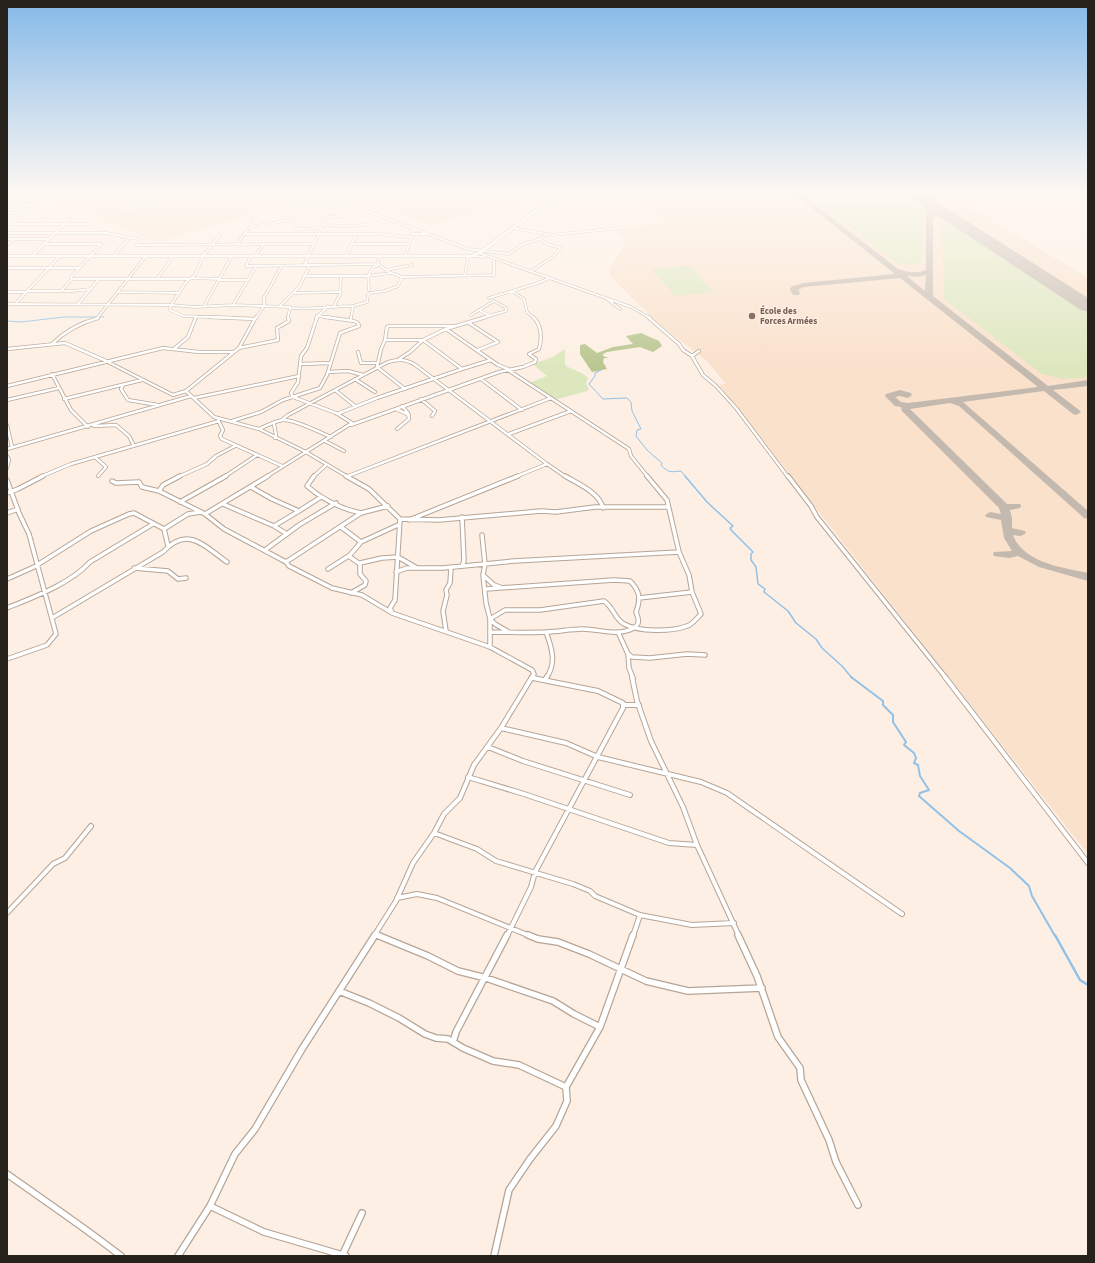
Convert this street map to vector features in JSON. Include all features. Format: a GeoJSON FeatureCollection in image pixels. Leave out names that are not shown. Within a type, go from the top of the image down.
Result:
{"type":"FeatureCollection","features":[{"type":"Feature","properties":{"kind":"street"},"geometry":{"type":"LineString","coordinates":[[32,256],[36,252]]}},
{"type":"Feature","properties":{"kind":"street"},"geometry":{"type":"LineString","coordinates":[[61,291],[72,279],[71,277],[94,252]]}},
{"type":"Feature","properties":{"kind":"street"},"geometry":{"type":"LineString","coordinates":[[114,256],[117,252]]}},
{"type":"Feature","properties":{"kind":"street"},"geometry":{"type":"LineString","coordinates":[[206,252],[195,274],[189,278],[179,292],[171,305],[170,310],[177,315],[255,319]]}},
{"type":"Feature","properties":{"kind":"street"},"geometry":{"type":"LineString","coordinates":[[255,256],[258,252]]}},
{"type":"Feature","properties":{"kind":"street"},"geometry":{"type":"LineString","coordinates":[[280,306],[299,288],[309,267],[306,263],[310,252]]}},
{"type":"Feature","properties":{"kind":"street"},"geometry":{"type":"LineString","coordinates":[[346,256],[348,252]]}},
{"type":"Feature","properties":{"kind":"street"},"geometry":{"type":"LineString","coordinates":[[405,256],[406,252]]}},
{"type":"Feature","properties":{"kind":"street"},"geometry":{"type":"LineString","coordinates":[[499,252],[509,254],[512,252]]}},
{"type":"Feature","properties":{"kind":"street"},"geometry":{"type":"LineString","coordinates":[[531,271],[551,258],[557,252]]}},
{"type":"Feature","properties":{"kind":"street"},"geometry":{"type":"LineString","coordinates":[[465,274],[470,257],[479,253],[488,257]]}},
{"type":"Feature","properties":{"kind":"street"},"geometry":{"type":"LineString","coordinates":[[7,256],[488,257],[531,271],[642,312],[692,356],[703,375],[716,386],[736,408],[811,506],[817,517],[924,650],[1088,863]]}},
{"type":"Feature","properties":{"kind":"street"},"geometry":{"type":"LineString","coordinates":[[15,304],[60,256]]}},
{"type":"Feature","properties":{"kind":"street"},"geometry":{"type":"LineString","coordinates":[[52,344],[64,333],[81,323],[98,317],[109,305],[146,256]]}},
{"type":"Feature","properties":{"kind":"street"},"geometry":{"type":"LineString","coordinates":[[158,279],[173,256]]}},
{"type":"Feature","properties":{"kind":"street"},"geometry":{"type":"LineString","coordinates":[[204,306],[232,256]]}},
{"type":"Feature","properties":{"kind":"street"},"geometry":{"type":"LineString","coordinates":[[251,256],[246,266],[379,265],[391,273],[402,276],[448,276],[465,274],[494,275],[494,258]]}},
{"type":"Feature","properties":{"kind":"street"},"geometry":{"type":"LineString","coordinates":[[379,256],[379,265]]}},
{"type":"Feature","properties":{"kind":"street"},"geometry":{"type":"LineString","coordinates":[[369,290],[368,276],[373,267],[379,265]]}},
{"type":"Feature","properties":{"kind":"street"},"geometry":{"type":"LineString","coordinates":[[386,270],[412,265]]}},
{"type":"Feature","properties":{"kind":"street"},"geometry":{"type":"LineString","coordinates":[[233,304],[246,280],[256,266]]}},
{"type":"Feature","properties":{"kind":"street"},"geometry":{"type":"LineString","coordinates":[[239,348],[264,306],[264,297],[271,289],[275,275],[282,266]]}},
{"type":"Feature","properties":{"kind":"street"},"geometry":{"type":"LineString","coordinates":[[7,268],[80,268]]}},
{"type":"Feature","properties":{"kind":"street"},"geometry":{"type":"LineString","coordinates":[[304,276],[368,276],[391,273]]}},
{"type":"Feature","properties":{"kind":"street"},"geometry":{"type":"LineString","coordinates":[[334,306],[340,294],[341,276]]}},
{"type":"Feature","properties":{"kind":"street"},"geometry":{"type":"LineString","coordinates":[[7,304],[204,306],[233,304],[289,306],[290,308],[307,310],[328,306],[353,306],[367,302],[368,295],[370,293],[385,292],[398,286],[402,276]]}},
{"type":"Feature","properties":{"kind":"street"},"geometry":{"type":"LineString","coordinates":[[72,279],[98,280],[189,278],[246,280]]}},
{"type":"Feature","properties":{"kind":"street"},"geometry":{"type":"LineString","coordinates":[[489,298],[497,294],[512,291],[550,278]]}},
{"type":"Feature","properties":{"kind":"street"},"geometry":{"type":"LineString","coordinates":[[77,305],[98,280]]}},
{"type":"Feature","properties":{"kind":"street"},"geometry":{"type":"LineString","coordinates":[[7,292],[91,289]]}},
{"type":"Feature","properties":{"kind":"street"},"geometry":{"type":"LineString","coordinates":[[205,514],[351,425],[421,399],[535,362],[536,359],[528,354],[538,350],[542,340],[536,320],[527,312],[524,300],[512,291]]}},
{"type":"Feature","properties":{"kind":"street"},"geometry":{"type":"LineString","coordinates":[[119,292],[179,292]]}},
{"type":"Feature","properties":{"kind":"street"},"geometry":{"type":"LineString","coordinates":[[294,293],[339,292]]}},
{"type":"Feature","properties":{"kind":"street"},"geometry":{"type":"LineString","coordinates":[[606,298],[620,309]]}},
{"type":"Feature","properties":{"kind":"street"},"geometry":{"type":"LineString","coordinates":[[399,359],[410,352],[423,340],[446,330],[507,310],[496,301],[491,302],[471,315]]}},
{"type":"Feature","properties":{"kind":"street"},"geometry":{"type":"LineString","coordinates":[[293,397],[291,393],[298,382],[301,356],[306,348],[317,316],[328,306]]}},
{"type":"Feature","properties":{"kind":"street"},"geometry":{"type":"LineString","coordinates":[[351,320],[353,306]]}},
{"type":"Feature","properties":{"kind":"street"},"geometry":{"type":"LineString","coordinates":[[7,349],[65,343],[106,361],[173,395],[186,391],[239,348],[278,340],[277,328],[289,321],[290,308]]}},
{"type":"Feature","properties":{"kind":"street"},"geometry":{"type":"LineString","coordinates":[[479,310],[490,316]]}},
{"type":"Feature","properties":{"kind":"street"},"geometry":{"type":"LineString","coordinates":[[175,348],[188,337],[196,316]]}},
{"type":"Feature","properties":{"kind":"street"},"geometry":{"type":"LineString","coordinates":[[231,421],[261,412],[293,397],[320,388],[328,372],[340,333],[359,326],[356,322],[351,320],[317,316]]}},
{"type":"Feature","properties":{"kind":"street"},"geometry":{"type":"LineString","coordinates":[[469,323],[498,342],[478,350]]}},
{"type":"Feature","properties":{"kind":"street"},"geometry":{"type":"LineString","coordinates":[[377,367],[380,349],[385,340],[387,327],[389,326],[459,326]]}},
{"type":"Feature","properties":{"kind":"street"},"geometry":{"type":"LineString","coordinates":[[446,330],[629,449],[631,456],[665,496],[679,552],[689,575],[692,592],[701,614],[689,626],[657,631],[633,628],[618,632],[606,633],[584,629],[546,632],[491,632]]}},
{"type":"Feature","properties":{"kind":"street"},"geometry":{"type":"LineString","coordinates":[[385,340],[423,340],[462,369]]}},
{"type":"Feature","properties":{"kind":"street"},"geometry":{"type":"LineString","coordinates":[[7,386],[163,348],[175,348],[199,352],[233,352]]}},
{"type":"Feature","properties":{"kind":"street"},"geometry":{"type":"LineString","coordinates":[[692,356],[699,351]]}},
{"type":"Feature","properties":{"kind":"street"},"geometry":{"type":"LineString","coordinates":[[358,352],[361,363],[388,362]]}},
{"type":"Feature","properties":{"kind":"street"},"geometry":{"type":"LineString","coordinates":[[259,429],[282,420],[288,415],[377,367],[399,359],[406,360],[414,364],[509,434],[547,464],[593,494],[602,503],[602,508]]}},
{"type":"Feature","properties":{"kind":"street"},"geometry":{"type":"LineString","coordinates":[[337,414],[355,406],[491,360]]}},
{"type":"Feature","properties":{"kind":"street"},"geometry":{"type":"LineString","coordinates":[[301,364],[330,363]]}},
{"type":"Feature","properties":{"kind":"street"},"geometry":{"type":"LineString","coordinates":[[377,367],[406,389]]}},
{"type":"Feature","properties":{"kind":"street"},"geometry":{"type":"LineString","coordinates":[[328,372],[348,371],[363,375]]}},
{"type":"Feature","properties":{"kind":"street"},"geometry":{"type":"LineString","coordinates":[[52,374],[64,399],[79,421],[88,427],[116,425],[129,436],[134,446]]}},
{"type":"Feature","properties":{"kind":"street"},"geometry":{"type":"LineString","coordinates":[[7,449],[192,397],[299,376]]}},
{"type":"Feature","properties":{"kind":"street"},"geometry":{"type":"LineString","coordinates":[[355,379],[375,392]]}},
{"type":"Feature","properties":{"kind":"street"},"geometry":{"type":"LineString","coordinates":[[481,379],[522,410]]}},
{"type":"Feature","properties":{"kind":"street"},"geometry":{"type":"LineString","coordinates":[[64,399],[143,380]]}},
{"type":"Feature","properties":{"kind":"street"},"geometry":{"type":"LineString","coordinates":[[124,385],[121,389],[128,400],[161,405]]}},
{"type":"Feature","properties":{"kind":"street"},"geometry":{"type":"LineString","coordinates":[[7,400],[59,388]]}},
{"type":"Feature","properties":{"kind":"street"},"geometry":{"type":"LineString","coordinates":[[335,390],[355,406]]}},
{"type":"Feature","properties":{"kind":"street"},"geometry":{"type":"LineString","coordinates":[[186,391],[219,421],[223,430],[220,436],[222,439],[282,466]]}},
{"type":"Feature","properties":{"kind":"street"},"geometry":{"type":"LineString","coordinates":[[293,397],[337,414],[351,421],[351,425]]}},
{"type":"Feature","properties":{"kind":"street"},"geometry":{"type":"LineString","coordinates":[[348,476],[373,465],[431,445],[552,398]]}},
{"type":"Feature","properties":{"kind":"street"},"geometry":{"type":"LineString","coordinates":[[421,399],[435,411],[432,416]]}},
{"type":"Feature","properties":{"kind":"street"},"geometry":{"type":"LineString","coordinates":[[402,406],[409,415]]}},
{"type":"Feature","properties":{"kind":"street"},"geometry":{"type":"LineString","coordinates":[[396,409],[409,415]]}},
{"type":"Feature","properties":{"kind":"street"},"geometry":{"type":"LineString","coordinates":[[509,434],[572,411]]}},
{"type":"Feature","properties":{"kind":"street"},"geometry":{"type":"LineString","coordinates":[[397,429],[409,419],[409,415]]}},
{"type":"Feature","properties":{"kind":"street"},"geometry":{"type":"LineString","coordinates":[[214,417],[259,429],[306,452],[369,489],[400,519],[408,520],[602,508],[668,506]]}},
{"type":"Feature","properties":{"kind":"street"},"geometry":{"type":"LineString","coordinates":[[282,420],[293,420],[312,430],[331,437]]}},
{"type":"Feature","properties":{"kind":"street"},"geometry":{"type":"LineString","coordinates":[[7,492],[18,490],[39,477],[71,464],[219,421]]}},
{"type":"Feature","properties":{"kind":"street"},"geometry":{"type":"LineString","coordinates":[[274,424],[276,435],[275,438]]}},
{"type":"Feature","properties":{"kind":"street"},"geometry":{"type":"LineString","coordinates":[[7,425],[12,447]]}},
{"type":"Feature","properties":{"kind":"street"},"geometry":{"type":"LineString","coordinates":[[325,441],[344,451]]}},
{"type":"Feature","properties":{"kind":"street"},"geometry":{"type":"LineString","coordinates":[[112,481],[116,483],[139,482],[145,488],[160,489],[188,471],[207,464],[216,456],[235,446]]}},
{"type":"Feature","properties":{"kind":"street"},"geometry":{"type":"LineString","coordinates":[[180,502],[198,493],[258,455]]}},
{"type":"Feature","properties":{"kind":"street"},"geometry":{"type":"LineString","coordinates":[[7,456],[9,460],[7,468]]}},
{"type":"Feature","properties":{"kind":"street"},"geometry":{"type":"LineString","coordinates":[[95,457],[106,467],[98,476]]}},
{"type":"Feature","properties":{"kind":"street"},"geometry":{"type":"LineString","coordinates":[[408,520],[547,464]]}},
{"type":"Feature","properties":{"kind":"street"},"geometry":{"type":"LineString","coordinates":[[326,465],[312,477],[307,486],[321,496],[361,514]]}},
{"type":"Feature","properties":{"kind":"street"},"geometry":{"type":"LineString","coordinates":[[7,480],[29,534],[56,634],[47,645],[7,659]]}},
{"type":"Feature","properties":{"kind":"street"},"geometry":{"type":"LineString","coordinates":[[251,486],[272,499],[298,511]]}},
{"type":"Feature","properties":{"kind":"street"},"geometry":{"type":"LineString","coordinates":[[160,489],[180,502],[205,514],[224,529],[265,550],[307,576],[332,588],[362,595],[392,613],[490,647],[532,670],[534,674],[533,678],[501,728],[474,765],[460,798],[444,814],[434,833],[413,863],[397,898],[302,1049],[255,1129],[235,1154],[210,1206],[178,1256]]}},
{"type":"Feature","properties":{"kind":"street"},"geometry":{"type":"LineString","coordinates":[[274,526],[321,496]]}},
{"type":"Feature","properties":{"kind":"street"},"geometry":{"type":"LineString","coordinates":[[265,550],[336,503]]}},
{"type":"Feature","properties":{"kind":"street"},"geometry":{"type":"LineString","coordinates":[[223,504],[274,526],[287,534]]}},
{"type":"Feature","properties":{"kind":"street"},"geometry":{"type":"LineString","coordinates":[[286,562],[361,514],[388,506]]}},
{"type":"Feature","properties":{"kind":"street"},"geometry":{"type":"LineString","coordinates":[[7,512],[18,509]]}},
{"type":"Feature","properties":{"kind":"street"},"geometry":{"type":"LineString","coordinates":[[164,529],[188,514],[201,512]]}},
{"type":"Feature","properties":{"kind":"street"},"geometry":{"type":"LineString","coordinates":[[7,579],[37,565],[91,531],[129,514],[134,513],[164,529]]}},
{"type":"Feature","properties":{"kind":"street"},"geometry":{"type":"LineString","coordinates":[[462,517],[464,561],[462,566]]}},
{"type":"Feature","properties":{"kind":"street"},"geometry":{"type":"LineString","coordinates":[[392,613],[390,608],[395,600],[398,557],[398,525],[400,519]]}},
{"type":"Feature","properties":{"kind":"street"},"geometry":{"type":"LineString","coordinates":[[7,608],[44,593],[83,570],[90,562],[153,524]]}},
{"type":"Feature","properties":{"kind":"street"},"geometry":{"type":"LineString","coordinates":[[328,569],[350,555],[361,542],[398,525]]}},
{"type":"Feature","properties":{"kind":"street"},"geometry":{"type":"LineString","coordinates":[[341,527],[361,542]]}},
{"type":"Feature","properties":{"kind":"street"},"geometry":{"type":"LineString","coordinates":[[164,529],[168,538],[168,546]]}},
{"type":"Feature","properties":{"kind":"street"},"geometry":{"type":"LineString","coordinates":[[482,536],[485,564],[483,575],[491,632],[490,647]]}},
{"type":"Feature","properties":{"kind":"street"},"geometry":{"type":"LineString","coordinates":[[52,618],[133,568],[163,552],[168,546],[181,540],[189,538],[227,562]]}},
{"type":"Feature","properties":{"kind":"street"},"geometry":{"type":"LineString","coordinates":[[396,572],[407,568],[451,568],[608,555],[679,552]]}},
{"type":"Feature","properties":{"kind":"street"},"geometry":{"type":"LineString","coordinates":[[350,555],[350,557],[360,563],[382,558],[398,557],[418,568]]}},
{"type":"Feature","properties":{"kind":"street"},"geometry":{"type":"LineString","coordinates":[[351,593],[366,584],[364,577],[360,574],[360,563]]}},
{"type":"Feature","properties":{"kind":"street"},"geometry":{"type":"LineString","coordinates":[[133,568],[168,571],[178,579],[186,578]]}},
{"type":"Feature","properties":{"kind":"street"},"geometry":{"type":"LineString","coordinates":[[446,631],[443,610],[448,595],[446,590],[450,583],[451,568]]}},
{"type":"Feature","properties":{"kind":"street"},"geometry":{"type":"LineString","coordinates":[[483,575],[494,585],[501,588]]}},
{"type":"Feature","properties":{"kind":"street"},"geometry":{"type":"LineString","coordinates":[[486,589],[610,580],[628,581],[633,583],[639,598],[639,605],[636,612],[639,620],[633,628]]}},
{"type":"Feature","properties":{"kind":"street"},"geometry":{"type":"LineString","coordinates":[[639,598],[692,592]]}},
{"type":"Feature","properties":{"kind":"street"},"geometry":{"type":"LineString","coordinates":[[490,619],[505,610],[540,610],[604,601],[612,606],[613,614],[619,620],[633,628]]}},
{"type":"Feature","properties":{"kind":"street"},"geometry":{"type":"LineString","coordinates":[[490,619],[508,632]]}},
{"type":"Feature","properties":{"kind":"street"},"geometry":{"type":"LineString","coordinates":[[545,680],[550,675],[554,662],[551,645],[546,632]]}},
{"type":"Feature","properties":{"kind":"street"},"geometry":{"type":"LineString","coordinates":[[618,632],[628,654],[628,662],[639,705],[651,741],[684,807],[697,846],[734,923],[762,988],[778,1037],[800,1068],[801,1080],[826,1134],[836,1162],[858,1206]]}},
{"type":"Feature","properties":{"kind":"street"},"geometry":{"type":"LineString","coordinates":[[628,654],[636,657],[697,653],[705,655]]}},
{"type":"Feature","properties":{"kind":"street"},"geometry":{"type":"LineString","coordinates":[[533,678],[598,691],[623,703],[623,706]]}},
{"type":"Feature","properties":{"kind":"street"},"geometry":{"type":"LineString","coordinates":[[623,706],[639,705]]}},
{"type":"Feature","properties":{"kind":"street"},"geometry":{"type":"LineString","coordinates":[[453,1042],[456,1032],[486,978],[531,887],[535,872],[614,729],[623,706]]}},
{"type":"Feature","properties":{"kind":"street"},"geometry":{"type":"LineString","coordinates":[[501,728],[559,741],[598,757],[701,782],[727,793],[902,914]]}},
{"type":"Feature","properties":{"kind":"street"},"geometry":{"type":"LineString","coordinates":[[488,747],[533,766],[562,773],[630,795]]}},
{"type":"Feature","properties":{"kind":"street"},"geometry":{"type":"LineString","coordinates":[[468,777],[570,809],[669,843],[697,846]]}},
{"type":"Feature","properties":{"kind":"street"},"geometry":{"type":"LineString","coordinates":[[7,913],[53,864],[65,858],[91,826]]}},
{"type":"Feature","properties":{"kind":"street"},"geometry":{"type":"LineString","coordinates":[[434,833],[476,849],[496,861],[535,872],[590,891],[595,896],[640,915],[692,925],[734,923]]}},
{"type":"Feature","properties":{"kind":"street"},"geometry":{"type":"LineString","coordinates":[[397,898],[417,894],[437,898],[538,939],[558,942],[622,968],[646,981],[688,991],[762,988]]}},
{"type":"Feature","properties":{"kind":"street"},"geometry":{"type":"LineString","coordinates":[[494,1256],[509,1190],[530,1158],[556,1126],[566,1100],[566,1087],[600,1027],[612,997],[640,915]]}},
{"type":"Feature","properties":{"kind":"street"},"geometry":{"type":"LineString","coordinates":[[375,934],[428,956],[458,971],[486,978],[553,1001],[574,1014],[600,1027]]}},
{"type":"Feature","properties":{"kind":"street"},"geometry":{"type":"LineString","coordinates":[[339,991],[369,1003],[425,1034],[436,1038],[448,1039],[463,1048],[493,1061],[519,1065],[566,1087]]}},
{"type":"Feature","properties":{"kind":"street"},"geometry":{"type":"LineString","coordinates":[[7,1174],[39,1198],[89,1231],[121,1256]]}},
{"type":"Feature","properties":{"kind":"street"},"geometry":{"type":"LineString","coordinates":[[210,1206],[264,1232],[343,1256],[362,1213]]}},
{"type":"Feature","properties":{"kind":"shaded area"},"geometry":{"type":"Polygon","coordinates":[[[620,252],[1045,252],[1088,278],[1088,854],[719,385],[726,384],[708,362],[657,322],[610,276],[609,269],[620,252]]]}},
{"type":"Feature","properties":{"kind":"green space"},"geometry":{"type":"Polygon","coordinates":[[[882,252],[921,252],[921,263],[910,265],[895,262],[882,252]]]}},
{"type":"Feature","properties":{"kind":"green space"},"geometry":{"type":"Polygon","coordinates":[[[943,252],[994,252],[1088,314],[1088,377],[1063,379],[1042,374],[944,299],[943,252]]]}},
{"type":"Feature","properties":{"kind":"green space"},"geometry":{"type":"Polygon","coordinates":[[[689,265],[714,292],[675,296],[652,270],[689,265]]]}},
{"type":"Feature","properties":{"kind":"green space"},"geometry":{"type":"Polygon","coordinates":[[[641,333],[659,341],[662,346],[653,352],[640,347],[607,352],[603,354],[603,356],[609,358],[604,358],[603,362],[607,369],[592,372],[580,354],[580,345],[585,344],[597,353],[613,347],[633,344],[626,336],[641,333]]]}},
{"type":"Feature","properties":{"kind":"green space"},"geometry":{"type":"Polygon","coordinates":[[[565,349],[565,365],[588,378],[586,383],[589,389],[587,391],[555,400],[529,383],[547,376],[533,364],[553,357],[565,349]]]}},
{"type":"Feature","properties":{"kind":"waterway"},"geometry":{"type":"LineString","coordinates":[[7,321],[21,322],[64,317],[104,317]]}},
{"type":"Feature","properties":{"kind":"waterway"},"geometry":{"type":"LineString","coordinates":[[601,370],[595,373],[595,376],[589,384],[603,399],[627,398],[631,402],[632,411],[641,429],[637,430],[636,436],[647,450],[662,463],[661,465],[668,471],[681,471],[686,477]]}},
{"type":"Feature","properties":{"kind":"waterway"},"geometry":{"type":"LineString","coordinates":[[685,476],[707,502],[733,526],[730,528],[732,531],[753,552],[751,554],[751,560],[756,567],[758,584],[765,589],[764,592],[788,611],[796,623],[816,639],[822,648],[842,666],[851,677]]}},
{"type":"Feature","properties":{"kind":"waterway"},"geometry":{"type":"LineString","coordinates":[[851,677],[883,701],[883,705],[893,715],[893,722],[906,742],[904,745],[914,753],[916,758],[914,763],[918,765],[920,776],[929,790],[920,793],[919,796],[959,831],[1010,868],[1029,886],[1032,896],[1055,936]]}},
{"type":"Feature","properties":{"kind":"waterway"},"geometry":{"type":"LineString","coordinates":[[1055,935],[1080,980],[1088,985]]}},
{"type":"Feature","properties":{"kind":"taxiway"},"geometry":{"type":"LineString","coordinates":[[871,252],[901,275]]}},
{"type":"Feature","properties":{"kind":"taxiway"},"geometry":{"type":"LineString","coordinates":[[929,270],[930,252]]}},
{"type":"Feature","properties":{"kind":"taxiway"},"geometry":{"type":"LineString","coordinates":[[897,271],[914,275],[922,274],[929,270]]}},
{"type":"Feature","properties":{"kind":"taxiway"},"geometry":{"type":"LineString","coordinates":[[929,270],[929,297]]}},
{"type":"Feature","properties":{"kind":"taxiway"},"geometry":{"type":"LineString","coordinates":[[796,293],[794,289],[803,285],[901,275]]}},
{"type":"Feature","properties":{"kind":"taxiway"},"geometry":{"type":"LineString","coordinates":[[901,275],[1046,388]]}},
{"type":"Feature","properties":{"kind":"taxiway"},"geometry":{"type":"LineString","coordinates":[[1046,388],[1088,383]]}},
{"type":"Feature","properties":{"kind":"taxiway"},"geometry":{"type":"LineString","coordinates":[[908,395],[900,393],[889,396],[898,404],[908,406],[1046,388]]}},
{"type":"Feature","properties":{"kind":"taxiway"},"geometry":{"type":"LineString","coordinates":[[1046,388],[1076,412]]}},
{"type":"Feature","properties":{"kind":"taxiway"},"geometry":{"type":"LineString","coordinates":[[952,401],[962,404],[1088,516]]}},
{"type":"Feature","properties":{"kind":"taxiway"},"geometry":{"type":"LineString","coordinates":[[912,406],[906,407],[905,409],[1004,507]]}},
{"type":"Feature","properties":{"kind":"taxiway"},"geometry":{"type":"LineString","coordinates":[[1004,507],[1016,506]]}},
{"type":"Feature","properties":{"kind":"taxiway"},"geometry":{"type":"LineString","coordinates":[[1004,507],[1006,518]]}},
{"type":"Feature","properties":{"kind":"taxiway"},"geometry":{"type":"LineString","coordinates":[[990,515],[1006,518]]}},
{"type":"Feature","properties":{"kind":"taxiway"},"geometry":{"type":"LineString","coordinates":[[1006,518],[1009,538],[1014,547],[1022,554],[1043,565],[1088,577]]}},
{"type":"Feature","properties":{"kind":"taxiway"},"geometry":{"type":"LineString","coordinates":[[1008,531],[1021,533]]}},
{"type":"Feature","properties":{"kind":"taxiway"},"geometry":{"type":"LineString","coordinates":[[998,554],[1009,555],[1019,552]]}},
{"type":"Feature","properties":{"kind":"runway"},"geometry":{"type":"LineString","coordinates":[[1004,252],[1088,306]]}},
{"type":"Feature","properties":{"kind":"place","name":"École des Forces Armées"},"geometry":{"type":"Point","coordinates":[752,316]}}]}
